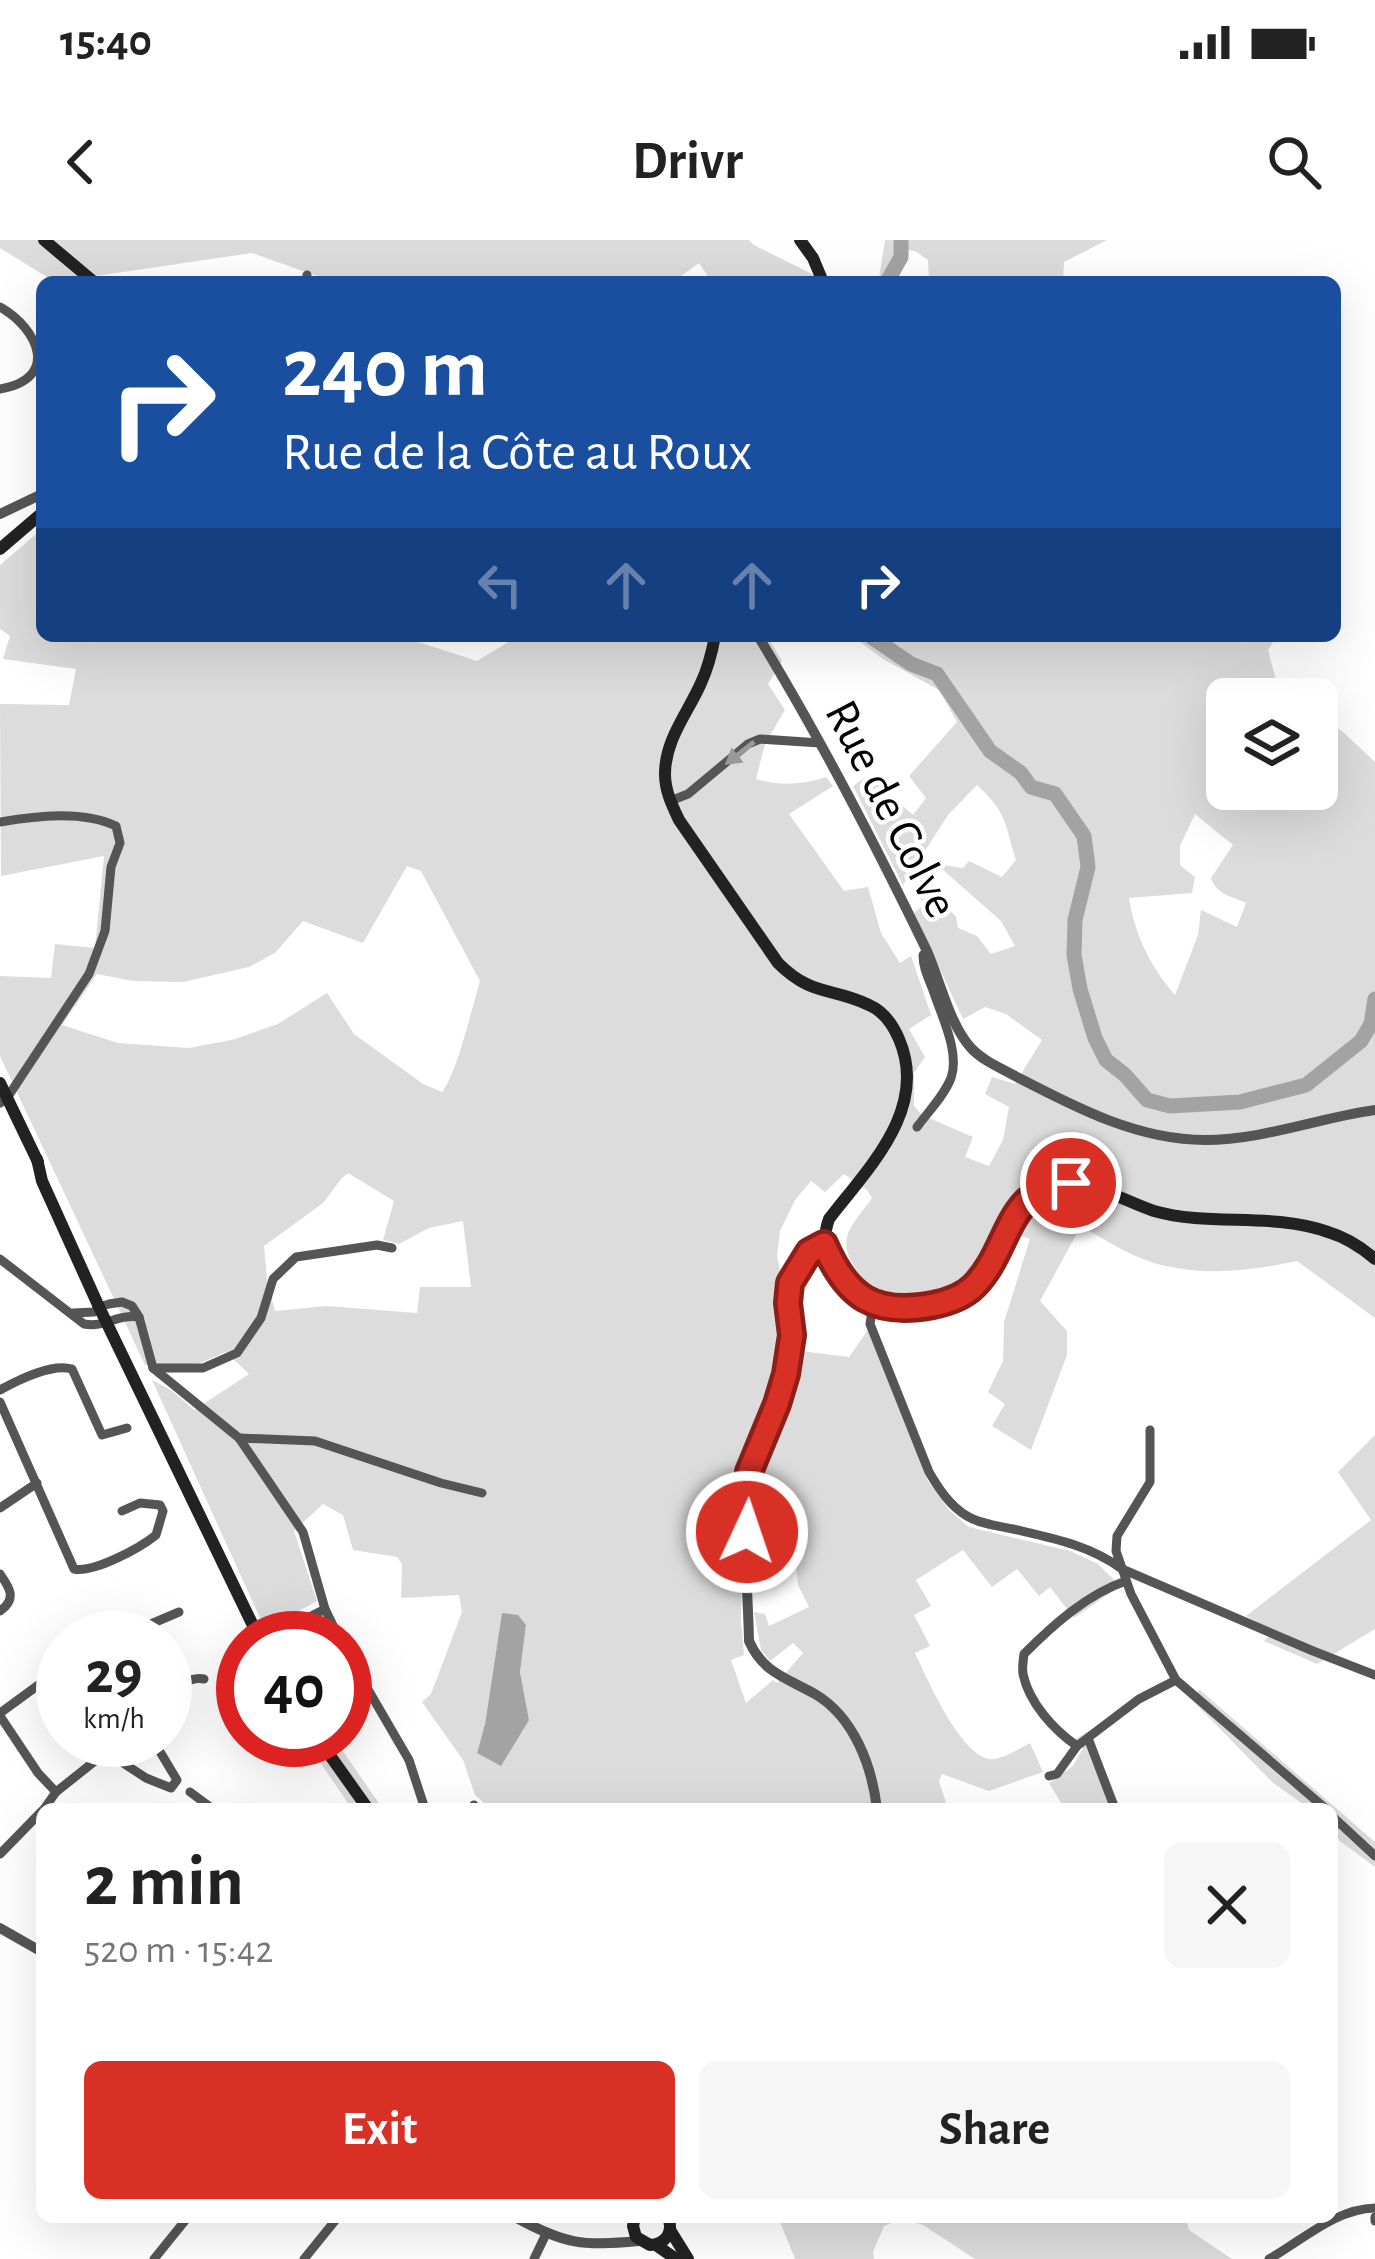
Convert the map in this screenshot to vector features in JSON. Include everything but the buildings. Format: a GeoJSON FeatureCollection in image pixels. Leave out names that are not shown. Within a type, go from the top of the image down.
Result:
{"type":"FeatureCollection","features":[{"type":"Feature","properties":{"kind":"main road"},"geometry":{"type":"LineString","coordinates":[[44,240],[87,276]]}},
{"type":"Feature","properties":{"kind":"main road"},"geometry":{"type":"LineString","coordinates":[[800,240],[820,276]]}},
{"type":"Feature","properties":{"kind":"main road"},"geometry":{"type":"LineString","coordinates":[[0,549],[36,518]]}},
{"type":"Feature","properties":{"kind":"main road"},"geometry":{"type":"LineString","coordinates":[[713,642],[701,683],[667,754],[670,801],[778,963],[807,986],[872,1006],[894,1028],[904,1051],[908,1074],[901,1117],[824,1233],[836,1268],[855,1293],[892,1309],[916,1308],[941,1304],[972,1288],[1025,1202],[1054,1184],[1089,1186],[1155,1211],[1194,1219],[1273,1222],[1325,1230],[1375,1259]]}},
{"type":"Feature","properties":{"kind":"main road"},"geometry":{"type":"LineString","coordinates":[[0,1083],[3,1100],[67,1217],[179,1476],[246,1611]]}},
{"type":"Feature","properties":{"kind":"main road"},"geometry":{"type":"LineString","coordinates":[[338,1767],[364,1803]]}},
{"type":"Feature","properties":{"kind":"main road"},"geometry":{"type":"LineString","coordinates":[[634,2223],[639,2240],[676,2259]]}},
{"type":"Feature","properties":{"kind":"main road"},"geometry":{"type":"LineString","coordinates":[[656,2245],[665,2240],[669,2223]]}},
{"type":"Feature","properties":{"kind":"main road"},"geometry":{"type":"LineString","coordinates":[[671,2223],[688,2259]]}},
{"type":"Feature","properties":{"kind":"street"},"geometry":{"type":"LineString","coordinates":[[0,307],[29,330],[36,344]]}},
{"type":"Feature","properties":{"kind":"street"},"geometry":{"type":"LineString","coordinates":[[0,389],[25,381],[36,365]]}},
{"type":"Feature","properties":{"kind":"street"},"geometry":{"type":"LineString","coordinates":[[17,532],[1,514],[36,497]]}},
{"type":"Feature","properties":{"kind":"street","name":"Rue de Colve"},"geometry":{"type":"LineString","coordinates":[[762,642],[798,700],[885,865],[969,1047],[984,1059],[1108,1121],[1207,1140],[1375,1110]]}},
{"type":"Feature","properties":{"kind":"street"},"geometry":{"type":"LineString","coordinates":[[670,801],[688,794],[760,739],[820,743]]}},
{"type":"Feature","properties":{"kind":"street"},"geometry":{"type":"LineString","coordinates":[[0,822],[36,816],[103,820],[116,826],[120,843],[111,867],[105,931],[89,974],[3,1100]]}},
{"type":"Feature","properties":{"kind":"street"},"geometry":{"type":"LineString","coordinates":[[917,1127],[948,1084],[954,1059],[923,967],[927,951]]}},
{"type":"Feature","properties":{"kind":"street"},"geometry":{"type":"LineString","coordinates":[[824,1244],[809,1252],[790,1283],[792,1335],[786,1374],[749,1472],[749,1641],[757,1658],[830,1704],[844,1720],[862,1750],[875,1803]]}},
{"type":"Feature","properties":{"kind":"street"},"geometry":{"type":"LineString","coordinates":[[153,1368],[203,1368],[237,1353],[261,1318],[273,1279],[296,1257],[377,1245],[392,1248]]}},
{"type":"Feature","properties":{"kind":"street"},"geometry":{"type":"LineString","coordinates":[[0,1259],[84,1324],[94,1326],[123,1315],[139,1317]]}},
{"type":"Feature","properties":{"kind":"street"},"geometry":{"type":"LineString","coordinates":[[73,1313],[122,1303],[132,1306],[153,1368],[239,1438],[303,1532],[325,1609],[321,1611]]}},
{"type":"Feature","properties":{"kind":"street"},"geometry":{"type":"LineString","coordinates":[[873,1304],[870,1324],[929,1472],[939,1490],[971,1519],[1102,1554],[1122,1568],[1375,1675]]}},
{"type":"Feature","properties":{"kind":"street"},"geometry":{"type":"LineString","coordinates":[[0,1390],[16,1380],[63,1366],[72,1369],[102,1436],[127,1428]]}},
{"type":"Feature","properties":{"kind":"street"},"geometry":{"type":"LineString","coordinates":[[0,1402],[74,1569],[99,1565],[156,1535],[163,1511],[160,1505],[140,1503],[122,1511]]}},
{"type":"Feature","properties":{"kind":"street"},"geometry":{"type":"LineString","coordinates":[[1150,1430],[1150,1482],[1117,1536],[1116,1551],[1126,1581],[1176,1680],[1319,1803]]}},
{"type":"Feature","properties":{"kind":"street"},"geometry":{"type":"LineString","coordinates":[[239,1438],[315,1441],[482,1493]]}},
{"type":"Feature","properties":{"kind":"street"},"geometry":{"type":"LineString","coordinates":[[0,1508],[37,1483]]}},
{"type":"Feature","properties":{"kind":"street"},"geometry":{"type":"LineString","coordinates":[[0,1574],[11,1598],[0,1611]]}},
{"type":"Feature","properties":{"kind":"street"},"geometry":{"type":"LineString","coordinates":[[1077,1746],[1040,1710],[1023,1676],[1024,1654],[1105,1588],[1126,1581]]}},
{"type":"Feature","properties":{"kind":"street"},"geometry":{"type":"LineString","coordinates":[[192,1679],[204,1679]]}},
{"type":"Feature","properties":{"kind":"street"},"geometry":{"type":"LineString","coordinates":[[1049,1776],[1057,1774],[1077,1746],[1139,1700],[1176,1680]]}},
{"type":"Feature","properties":{"kind":"street"},"geometry":{"type":"LineString","coordinates":[[36,1688],[0,1715],[56,1792]]}},
{"type":"Feature","properties":{"kind":"street"},"geometry":{"type":"LineString","coordinates":[[372,1696],[410,1760],[422,1803]]}},
{"type":"Feature","properties":{"kind":"street"},"geometry":{"type":"LineString","coordinates":[[1088,1738],[1113,1803]]}},
{"type":"Feature","properties":{"kind":"street"},"geometry":{"type":"LineString","coordinates":[[48,1803],[87,1767]]}},
{"type":"Feature","properties":{"kind":"street"},"geometry":{"type":"LineString","coordinates":[[128,1767],[170,1788],[177,1780],[169,1767]]}},
{"type":"Feature","properties":{"kind":"street"},"geometry":{"type":"LineString","coordinates":[[190,1792],[205,1803]]}},
{"type":"Feature","properties":{"kind":"street"},"geometry":{"type":"LineString","coordinates":[[0,1855],[36,1817]]}},
{"type":"Feature","properties":{"kind":"street"},"geometry":{"type":"LineString","coordinates":[[1338,1822],[1375,1856]]}},
{"type":"Feature","properties":{"kind":"street"},"geometry":{"type":"LineString","coordinates":[[0,1928],[36,1949]]}},
{"type":"Feature","properties":{"kind":"street"},"geometry":{"type":"LineString","coordinates":[[1338,2218],[1357,2209],[1375,2216]]}},
{"type":"Feature","properties":{"kind":"street"},"geometry":{"type":"LineString","coordinates":[[154,2259],[183,2223]]}},
{"type":"Feature","properties":{"kind":"street"},"geometry":{"type":"LineString","coordinates":[[304,2259],[333,2223]]}},
{"type":"Feature","properties":{"kind":"street"},"geometry":{"type":"LineString","coordinates":[[526,2223],[578,2244],[639,2240]]}},
{"type":"Feature","properties":{"kind":"street"},"geometry":{"type":"LineString","coordinates":[[610,2243],[633,2223]]}},
{"type":"Feature","properties":{"kind":"street"},"geometry":{"type":"LineString","coordinates":[[1269,2259],[1327,2223]]}},
{"type":"Feature","properties":{"kind":"street"},"geometry":{"type":"LineString","coordinates":[[534,2259],[546,2234]]}},
{"type":"Feature","properties":{"kind":"shaded area"},"geometry":{"type":"Polygon","coordinates":[[[0,240],[749,240],[816,276],[708,276],[699,263],[681,276],[317,276],[252,253],[96,276],[45,276],[0,248],[0,240]]]}},
{"type":"Feature","properties":{"kind":"shaded area"},"geometry":{"type":"Polygon","coordinates":[[[885,240],[1107,240],[1064,262],[1063,276],[929,276],[928,260],[905,250],[899,276],[879,276],[885,240]]]}},
{"type":"Feature","properties":{"kind":"shaded area"},"geometry":{"type":"Polygon","coordinates":[[[36,534],[36,642],[418,642],[477,661],[508,642],[771,642],[782,661],[768,684],[785,710],[765,744],[756,779],[791,784],[826,777],[833,786],[789,814],[844,891],[868,887],[881,933],[900,963],[911,956],[931,1015],[909,1029],[925,1057],[914,1073],[914,1106],[922,1115],[973,1137],[965,1157],[989,1166],[1003,1140],[1009,1107],[985,1094],[992,1077],[1015,1084],[1042,1040],[1006,1014],[985,1007],[963,1019],[914,913],[924,904],[916,890],[926,881],[956,917],[958,928],[977,936],[991,954],[1015,946],[1001,921],[942,869],[944,865],[963,868],[969,861],[1002,877],[1016,860],[1000,811],[977,785],[948,815],[903,885],[853,786],[868,775],[913,815],[926,798],[909,776],[957,722],[939,690],[860,642],[1273,642],[1268,650],[1275,678],[1206,678],[1206,810],[1338,810],[1338,728],[1375,762],[1375,1318],[1297,1261],[1232,1271],[1182,1269],[1144,1259],[1081,1226],[1040,1301],[1067,1331],[1067,1355],[1031,1450],[992,1426],[1005,1404],[988,1392],[1003,1361],[1004,1322],[1030,1239],[1017,1234],[961,1287],[911,1303],[878,1293],[851,1261],[846,1241],[849,1232],[872,1198],[844,1174],[825,1192],[811,1181],[780,1231],[777,1256],[784,1349],[849,1357],[868,1330],[928,1481],[949,1510],[969,1527],[1070,1551],[1098,1564],[1120,1586],[1074,1618],[1050,1587],[1039,1596],[1017,1569],[992,1587],[963,1550],[916,1580],[931,1606],[914,1615],[930,1646],[915,1653],[958,1733],[982,1757],[994,1759],[1030,1743],[1043,1772],[989,1791],[942,1774],[939,1781],[946,1803],[484,1803],[475,1795],[463,1760],[422,1702],[431,1694],[462,1612],[459,1595],[401,1598],[402,1564],[397,1557],[353,1550],[343,1515],[323,1504],[294,1531],[317,1601],[298,1611],[257,1611],[152,1380],[194,1410],[249,1374],[226,1352],[198,1364],[145,1365],[0,1056],[0,976],[51,978],[55,944],[95,948],[104,856],[1,876],[0,704],[69,705],[76,669],[3,659],[10,636],[0,629],[0,565],[36,534]],[[1195,814],[1180,846],[1180,865],[1195,877],[1192,893],[1129,898],[1145,950],[1175,995],[1198,935],[1201,910],[1237,927],[1246,903],[1221,892],[1211,878],[1233,845],[1195,814]],[[407,866],[363,943],[303,921],[275,953],[249,967],[183,982],[133,981],[97,974],[62,1025],[118,1043],[188,1048],[232,1040],[278,1024],[327,993],[354,1034],[423,1084],[442,1092],[459,1056],[480,981],[421,871],[407,866]],[[348,1173],[323,1203],[264,1246],[275,1311],[327,1306],[417,1313],[420,1287],[471,1287],[463,1221],[429,1228],[399,1244],[383,1240],[394,1201],[348,1173]],[[742,1546],[744,1655],[731,1660],[746,1703],[773,1680],[777,1683],[803,1653],[793,1643],[770,1661],[761,1650],[754,1612],[765,1614],[769,1626],[809,1607],[798,1585],[795,1553],[742,1546]],[[502,1614],[477,1752],[529,1720],[520,1672],[526,1625],[502,1614]]]}},
{"type":"Feature","properties":{"kind":"shaded area"},"geometry":{"type":"Polygon","coordinates":[[[1375,1435],[1375,1629],[1317,1664],[1264,1641],[1273,1631],[1246,1616],[1371,1520],[1338,1472],[1375,1435]]]}},
{"type":"Feature","properties":{"kind":"shaded area"},"geometry":{"type":"Polygon","coordinates":[[[502,1613],[518,1615],[526,1625],[520,1672],[529,1720],[501,1766],[477,1753],[502,1613]]]}},
{"type":"Feature","properties":{"kind":"shaded area"},"geometry":{"type":"Polygon","coordinates":[[[1200,1690],[1330,1803],[1302,1803],[1272,1782],[1189,1697],[1200,1690]]]}},
{"type":"Feature","properties":{"kind":"shaded area"},"geometry":{"type":"Polygon","coordinates":[[[1089,1731],[1119,1803],[1061,1803],[1049,1783],[1073,1766],[1083,1748],[1074,1740],[1089,1731]]]}},
{"type":"Feature","properties":{"kind":"shaded area"},"geometry":{"type":"Polygon","coordinates":[[[323,1767],[354,1767],[379,1803],[348,1803],[323,1767]]]}},
{"type":"Feature","properties":{"kind":"shaded area"},"geometry":{"type":"Polygon","coordinates":[[[1338,1810],[1375,1842],[1375,1867],[1340,1841],[1338,1810]]]}},
{"type":"Feature","properties":{"kind":"shaded area"},"geometry":{"type":"Polygon","coordinates":[[[780,2223],[891,2223],[884,2226],[874,2259],[795,2259],[780,2223]]]}},
{"type":"Feature","properties":{"kind":"shaded area"},"geometry":{"type":"Polygon","coordinates":[[[916,2223],[1187,2223],[1189,2230],[1232,2259],[975,2259],[916,2223]]]}},
{"type":"Feature","properties":{"kind":"waterway"},"geometry":{"type":"LineString","coordinates":[[890,276],[901,257],[901,240]]}},
{"type":"Feature","properties":{"kind":"waterway"},"geometry":{"type":"LineString","coordinates":[[879,642],[911,664],[937,674],[990,751],[1021,773],[1031,787],[1055,794],[1084,836],[1088,867],[1075,920],[1074,955],[1080,989],[1106,1060],[1147,1100],[1170,1106],[1240,1102],[1306,1085],[1361,1041],[1371,1024],[1375,999]]}},
{"type":"Feature","properties":{"kind":"route"},"geometry":{"type":"LineString","coordinates":[[747,1532],[749,1472],[786,1374],[792,1335],[790,1283],[809,1252],[824,1244],[855,1293],[873,1304],[892,1309],[941,1304],[960,1297],[987,1270],[1025,1202],[1039,1190],[1071,1183]]}}]}
